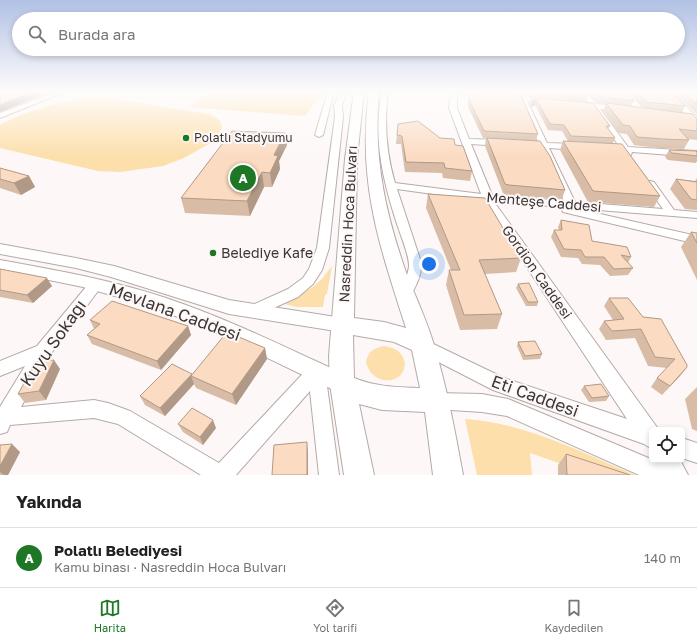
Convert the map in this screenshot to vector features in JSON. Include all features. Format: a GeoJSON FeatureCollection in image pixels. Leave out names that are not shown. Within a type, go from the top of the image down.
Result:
{"type":"FeatureCollection","features":[{"type":"Feature","properties":{"kind":"highway","name":"Nasreddin Hoca Bulvarı"},"geometry":{"type":"LineString","coordinates":[[356,113],[352,148],[341,356],[342,384],[359,475]]}},
{"type":"Feature","properties":{"kind":"highway","name":"Nasreddin Hoca Bulvarı"},"geometry":{"type":"LineString","coordinates":[[372,113],[370,146],[374,185],[385,233],[426,357],[448,475]]}},
{"type":"Feature","properties":{"kind":"highway"},"geometry":{"type":"LineString","coordinates":[[342,325],[378,329],[397,333],[426,357]]}},
{"type":"Feature","properties":{"kind":"highway"},"geometry":{"type":"LineString","coordinates":[[342,384],[366,395],[382,398],[435,401]]}},
{"type":"Feature","properties":{"kind":"main road","name":"Mevlana Caddesi"},"geometry":{"type":"LineString","coordinates":[[0,249],[76,263],[114,272],[217,303],[253,311],[342,325]]}},
{"type":"Feature","properties":{"kind":"main road","name":"Mevlana Caddesi"},"geometry":{"type":"LineString","coordinates":[[0,265],[96,284],[172,307],[224,327],[342,384]]}},
{"type":"Feature","properties":{"kind":"street"},"geometry":{"type":"LineString","coordinates":[[319,135],[325,113]]}},
{"type":"Feature","properties":{"kind":"street"},"geometry":{"type":"LineString","coordinates":[[253,311],[293,293],[308,280],[314,270],[323,248],[328,218],[339,113]]}},
{"type":"Feature","properties":{"kind":"street"},"geometry":{"type":"LineString","coordinates":[[382,113],[382,139],[391,185],[415,262],[414,277],[404,294]]}},
{"type":"Feature","properties":{"kind":"street","name":"Gordion Caddesi"},"geometry":{"type":"LineString","coordinates":[[455,113],[490,204],[649,434]]}},
{"type":"Feature","properties":{"kind":"street"},"geometry":{"type":"LineString","coordinates":[[529,113],[545,145],[571,205]]}},
{"type":"Feature","properties":{"kind":"street"},"geometry":{"type":"LineString","coordinates":[[598,113],[634,162]]}},
{"type":"Feature","properties":{"kind":"street"},"geometry":{"type":"LineString","coordinates":[[678,116],[696,119]]}},
{"type":"Feature","properties":{"kind":"street"},"geometry":{"type":"LineString","coordinates":[[465,141],[585,147]]}},
{"type":"Feature","properties":{"kind":"street"},"geometry":{"type":"LineString","coordinates":[[335,148],[352,148]]}},
{"type":"Feature","properties":{"kind":"street"},"geometry":{"type":"LineString","coordinates":[[601,148],[697,154]]}},
{"type":"Feature","properties":{"kind":"street"},"geometry":{"type":"LineString","coordinates":[[643,175],[671,213]]}},
{"type":"Feature","properties":{"kind":"street","name":"Menteşe Caddesi"},"geometry":{"type":"LineString","coordinates":[[391,185],[487,198],[697,215]]}},
{"type":"Feature","properties":{"kind":"street"},"geometry":{"type":"LineString","coordinates":[[526,201],[697,240]]}},
{"type":"Feature","properties":{"kind":"street","name":"Kuyu Sokağı"},"geometry":{"type":"LineString","coordinates":[[2,421],[42,351],[96,284]]}},
{"type":"Feature","properties":{"kind":"street"},"geometry":{"type":"LineString","coordinates":[[0,369],[42,351]]}},
{"type":"Feature","properties":{"kind":"street","name":"Eti Caddesi"},"geometry":{"type":"LineString","coordinates":[[426,357],[649,436]]}},
{"type":"Feature","properties":{"kind":"street"},"geometry":{"type":"LineString","coordinates":[[222,475],[316,371]]}},
{"type":"Feature","properties":{"kind":"street"},"geometry":{"type":"LineString","coordinates":[[316,371],[329,475]]}},
{"type":"Feature","properties":{"kind":"street","name":"Eti Caddesi"},"geometry":{"type":"LineString","coordinates":[[435,401],[482,403],[521,412],[663,475]]}},
{"type":"Feature","properties":{"kind":"street"},"geometry":{"type":"LineString","coordinates":[[2,421],[94,409],[108,412],[130,421],[210,469],[215,475]]}},
{"type":"Feature","properties":{"kind":"street"},"geometry":{"type":"LineString","coordinates":[[685,449],[697,453]]}},
{"type":"Feature","properties":{"kind":"street"},"geometry":{"type":"LineString","coordinates":[[669,463],[678,475]]}},
{"type":"Feature","properties":{"kind":"shaded area","name":"Polatlı Stadyumu"},"geometry":{"type":"Polygon","coordinates":[[[26,113],[203,113],[218,119],[221,122],[222,128],[214,141],[184,158],[163,166],[120,172],[98,171],[0,148],[0,125],[26,113]]]}},
{"type":"Feature","properties":{"kind":"shaded area"},"geometry":{"type":"Polygon","coordinates":[[[268,113],[307,113],[305,116],[268,113]]]}},
{"type":"Feature","properties":{"kind":"shaded area"},"geometry":{"type":"Polygon","coordinates":[[[332,266],[323,307],[296,307],[285,304],[313,287],[322,279],[332,266]]]}},
{"type":"Feature","properties":{"kind":"shaded area"},"geometry":{"type":"Polygon","coordinates":[[[384,346],[394,349],[401,354],[404,361],[402,374],[397,378],[389,380],[380,379],[373,375],[366,363],[369,353],[384,346]]]}},
{"type":"Feature","properties":{"kind":"shaded area"},"geometry":{"type":"Polygon","coordinates":[[[465,419],[510,426],[531,432],[573,448],[635,475],[593,475],[530,453],[532,475],[477,475],[465,419]]]}},
{"type":"Feature","properties":{"kind":"building"},"geometry":{"type":"Polygon","coordinates":[[[475,113],[529,113],[538,134],[484,131],[475,113]]]}},
{"type":"Feature","properties":{"kind":"building"},"geometry":{"type":"Polygon","coordinates":[[[544,113],[601,113],[610,126],[606,126],[615,138],[571,136],[564,125],[550,124],[544,113]]]}},
{"type":"Feature","properties":{"kind":"building"},"geometry":{"type":"Polygon","coordinates":[[[614,113],[685,113],[692,114],[697,119],[697,131],[679,129],[689,140],[637,137],[630,126],[623,125],[614,113]]]}},
{"type":"Feature","properties":{"kind":"building"},"geometry":{"type":"Polygon","coordinates":[[[418,121],[440,138],[454,139],[455,145],[463,146],[472,171],[445,168],[444,163],[406,162],[402,136],[397,135],[398,124],[418,121]]]}},
{"type":"Feature","properties":{"kind":"building"},"geometry":{"type":"Polygon","coordinates":[[[232,131],[285,133],[274,155],[278,156],[270,173],[262,172],[247,201],[181,198],[232,131]]]}},
{"type":"Feature","properties":{"kind":"building"},"geometry":{"type":"Polygon","coordinates":[[[487,138],[540,141],[550,156],[565,190],[505,184],[487,138]]]}},
{"type":"Feature","properties":{"kind":"building"},"geometry":{"type":"Polygon","coordinates":[[[563,141],[622,144],[660,196],[593,191],[563,141]]]}},
{"type":"Feature","properties":{"kind":"building"},"geometry":{"type":"Polygon","coordinates":[[[669,150],[696,151],[697,156],[672,153],[669,150]]]}},
{"type":"Feature","properties":{"kind":"building"},"geometry":{"type":"Polygon","coordinates":[[[0,168],[29,176],[14,183],[0,179],[0,168]]]}},
{"type":"Feature","properties":{"kind":"building"},"geometry":{"type":"Polygon","coordinates":[[[676,179],[697,182],[697,200],[691,199],[676,179]]]}},
{"type":"Feature","properties":{"kind":"building"},"geometry":{"type":"Polygon","coordinates":[[[428,194],[485,198],[521,258],[479,260],[502,314],[464,315],[449,270],[460,270],[428,194]]]}},
{"type":"Feature","properties":{"kind":"building"},"geometry":{"type":"Polygon","coordinates":[[[561,220],[589,225],[592,241],[627,247],[631,257],[621,255],[633,268],[614,269],[604,257],[585,257],[581,250],[564,249],[554,230],[562,230],[561,220]]]}},
{"type":"Feature","properties":{"kind":"building"},"geometry":{"type":"Polygon","coordinates":[[[691,232],[697,233],[697,243],[691,232]]]}},
{"type":"Feature","properties":{"kind":"building"},"geometry":{"type":"Polygon","coordinates":[[[0,269],[47,278],[27,295],[0,290],[0,269]]]}},
{"type":"Feature","properties":{"kind":"building"},"geometry":{"type":"Polygon","coordinates":[[[529,283],[538,302],[528,302],[518,284],[529,283]]]}},
{"type":"Feature","properties":{"kind":"building"},"geometry":{"type":"Polygon","coordinates":[[[609,298],[628,298],[643,317],[661,319],[687,365],[687,367],[670,386],[657,378],[675,359],[655,357],[641,329],[612,331],[604,321],[624,319],[609,298]]]}},
{"type":"Feature","properties":{"kind":"building"},"geometry":{"type":"Polygon","coordinates":[[[112,301],[188,326],[157,361],[87,335],[100,324],[90,320],[112,301]]]}},
{"type":"Feature","properties":{"kind":"building"},"geometry":{"type":"Polygon","coordinates":[[[227,332],[265,348],[232,394],[191,376],[227,332]]]}},
{"type":"Feature","properties":{"kind":"building"},"geometry":{"type":"Polygon","coordinates":[[[535,341],[542,354],[525,356],[518,342],[535,341]]]}},
{"type":"Feature","properties":{"kind":"building"},"geometry":{"type":"Polygon","coordinates":[[[54,360],[39,391],[18,394],[36,362],[54,360]]]}},
{"type":"Feature","properties":{"kind":"building"},"geometry":{"type":"Polygon","coordinates":[[[172,364],[192,374],[160,408],[140,396],[172,364]]]}},
{"type":"Feature","properties":{"kind":"building"},"geometry":{"type":"Polygon","coordinates":[[[601,384],[609,396],[592,398],[584,386],[601,384]]]}},
{"type":"Feature","properties":{"kind":"building"},"geometry":{"type":"Polygon","coordinates":[[[192,408],[213,420],[200,437],[178,424],[192,408]]]}},
{"type":"Feature","properties":{"kind":"building"},"geometry":{"type":"Polygon","coordinates":[[[307,442],[307,475],[272,475],[274,445],[307,442]]]}},
{"type":"Feature","properties":{"kind":"building"},"geometry":{"type":"Polygon","coordinates":[[[12,444],[0,466],[0,445],[12,444]]]}},
{"type":"Feature","properties":{"kind":"building"},"geometry":{"type":"Polygon","coordinates":[[[566,454],[630,475],[567,475],[566,454]]]}},
{"type":"Feature","properties":{"kind":"place","name":"Polatlı Stadyumu"},"geometry":{"type":"Point","coordinates":[186,138]}},
{"type":"Feature","properties":{"kind":"place","name":"Polatlı Belediyesi"},"geometry":{"type":"Point","coordinates":[243,178]}},
{"type":"Feature","properties":{"kind":"place","name":"Belediye Kafe"},"geometry":{"type":"Point","coordinates":[213,253]}}]}
